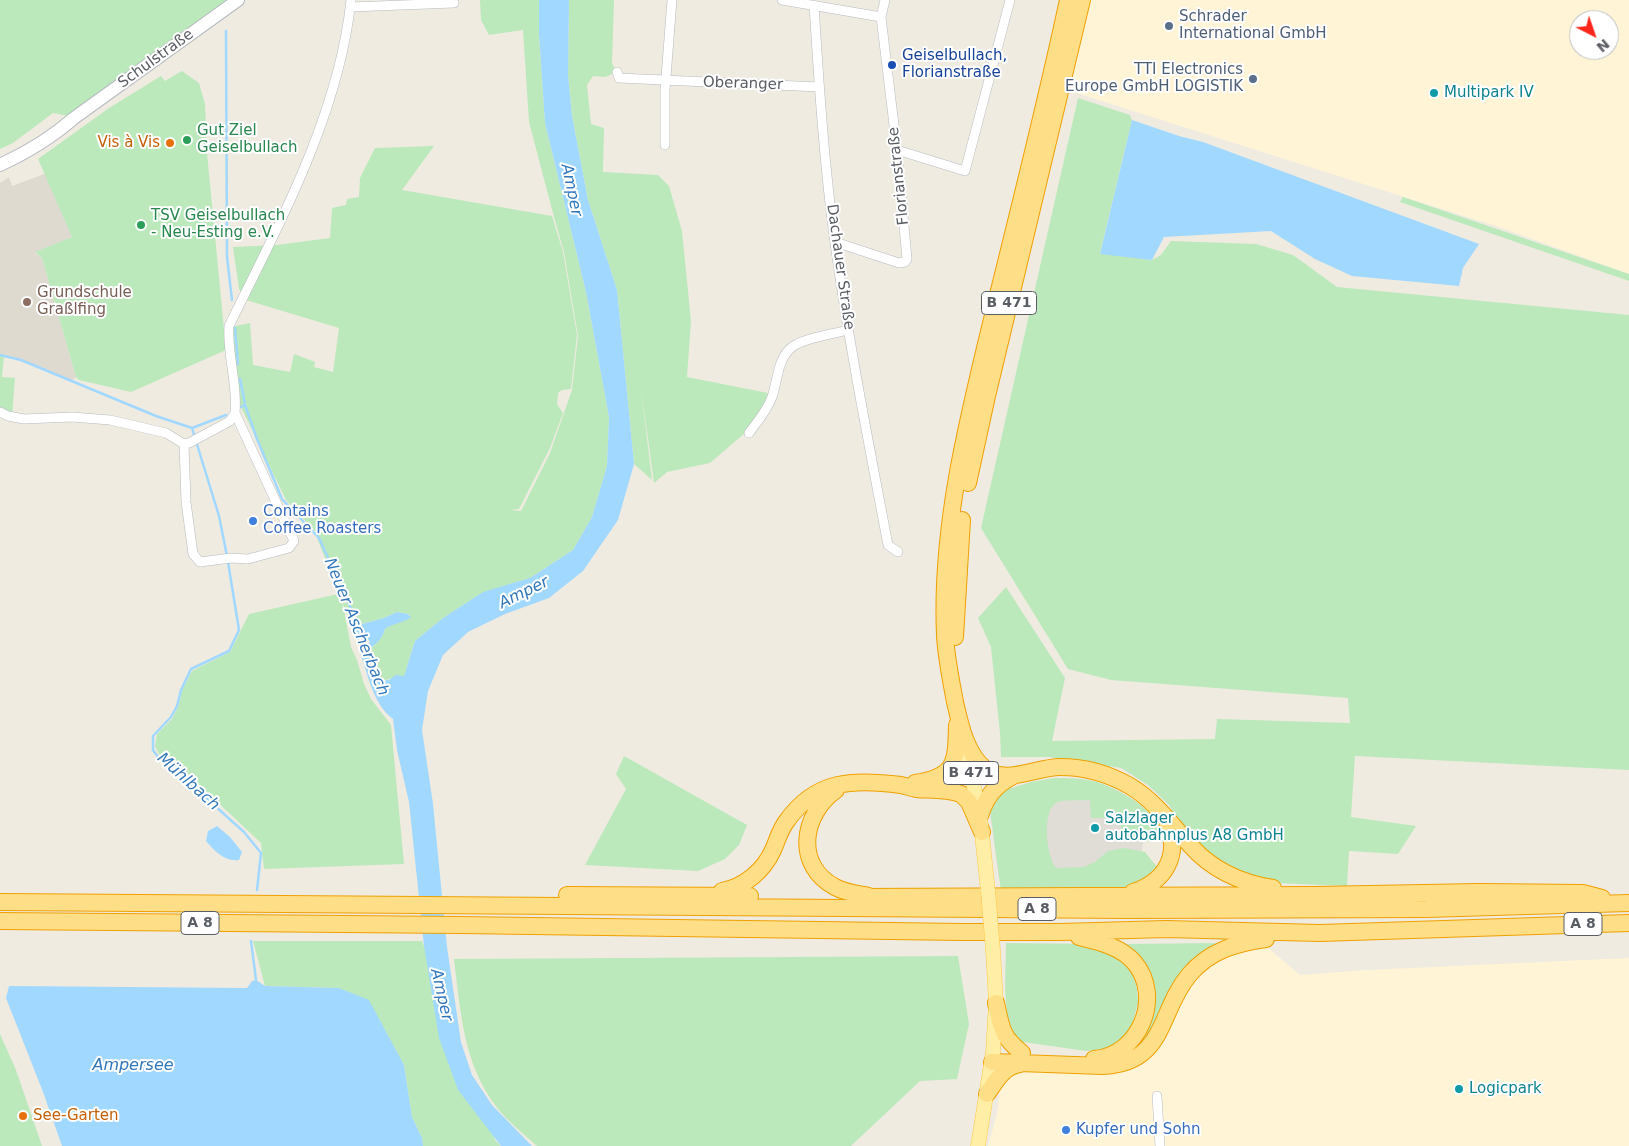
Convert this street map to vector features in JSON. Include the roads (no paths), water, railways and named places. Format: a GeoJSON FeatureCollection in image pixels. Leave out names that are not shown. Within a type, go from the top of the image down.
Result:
{"type":"FeatureCollection","features":[{"type":"Feature","properties":{"kind":"highway","name":"B 471"},"geometry":{"type":"LineString","coordinates":[[962,730],[945,639],[944,605],[953,505],[974,395],[1068,0]]}},
{"type":"Feature","properties":{"kind":"highway","name":"B 471"},"geometry":{"type":"LineString","coordinates":[[952,677],[964,505],[989,387],[1082,0]]}},
{"type":"Feature","properties":{"kind":"highway"},"geometry":{"type":"LineString","coordinates":[[917,786],[943,775],[951,767],[956,749],[956,705]]}},
{"type":"Feature","properties":{"kind":"highway"},"geometry":{"type":"LineString","coordinates":[[962,730],[977,761],[983,768],[997,775],[1013,776]]}},
{"type":"Feature","properties":{"kind":"highway"},"geometry":{"type":"LineString","coordinates":[[981,824],[984,804],[991,792],[1002,782],[1013,776],[1058,767],[1092,770],[1130,786],[1153,804],[1199,855],[1228,874],[1261,886],[1315,895]]}},
{"type":"Feature","properties":{"kind":"highway"},"geometry":{"type":"LineString","coordinates":[[700,895],[726,891],[742,884],[755,875],[769,858],[785,824],[806,800],[828,787],[840,783],[917,786],[961,794],[969,802],[981,824]]}},
{"type":"Feature","properties":{"kind":"highway"},"geometry":{"type":"LineString","coordinates":[[854,783],[836,790],[819,806],[809,825],[807,835],[808,849],[818,871],[834,887],[874,897]]}},
{"type":"Feature","properties":{"kind":"highway"},"geometry":{"type":"LineString","coordinates":[[1119,895],[1144,888],[1154,882],[1168,865],[1172,845],[1169,827],[1164,815]]}},
{"type":"Feature","properties":{"kind":"highway"},"geometry":{"type":"LineString","coordinates":[[457,901],[593,894],[874,897],[1315,895],[1479,892],[1583,893],[1623,904]]}},
{"type":"Feature","properties":{"kind":"highway","name":"A 8"},"geometry":{"type":"LineString","coordinates":[[0,902],[398,904],[457,901],[1166,910],[1426,909],[1623,904]]}},
{"type":"Feature","properties":{"kind":"highway","name":"A 8"},"geometry":{"type":"LineString","coordinates":[[0,921],[1060,932],[1166,928],[1320,932],[1629,923]]}},
{"type":"Feature","properties":{"kind":"highway"},"geometry":{"type":"LineString","coordinates":[[993,1057],[1087,1060],[1103,1058],[1122,1049],[1136,1035],[1143,1022],[1146,1011],[1144,979],[1130,957],[1111,945],[1060,932]]}},
{"type":"Feature","properties":{"kind":"highway"},"geometry":{"type":"LineString","coordinates":[[996,1003],[1006,1039],[1023,1058],[1102,1066],[1124,1063],[1135,1058],[1151,1044],[1167,1018],[1181,986],[1188,976],[1207,958],[1242,942],[1320,932]]}},
{"type":"Feature","properties":{"kind":"highway"},"geometry":{"type":"LineString","coordinates":[[986,1102],[1000,1076],[1023,1058]]}},
{"type":"Feature","properties":{"kind":"main road","name":"B 471"},"geometry":{"type":"LineString","coordinates":[[962,730],[981,824],[996,1003],[993,1057],[978,1146]]}},
{"type":"Feature","properties":{"kind":"street","name":"Schulstraße"},"geometry":{"type":"LineString","coordinates":[[0,165],[54,136],[74,118],[238,0]]}},
{"type":"Feature","properties":{"kind":"street"},"geometry":{"type":"LineString","coordinates":[[665,145],[666,90],[672,0]]}},
{"type":"Feature","properties":{"kind":"street"},"geometry":{"type":"LineString","coordinates":[[782,0],[881,17]]}},
{"type":"Feature","properties":{"kind":"street","name":"Florianstraße"},"geometry":{"type":"LineString","coordinates":[[835,242],[899,262],[905,262],[907,259],[897,150],[881,17],[885,0]]}},
{"type":"Feature","properties":{"kind":"street"},"geometry":{"type":"LineString","coordinates":[[897,150],[965,171],[1010,0]]}},
{"type":"Feature","properties":{"kind":"street"},"geometry":{"type":"LineString","coordinates":[[186,443],[186,502],[193,554],[200,562],[248,559],[289,548],[294,541],[235,413],[236,395],[228,343],[229,326],[290,201],[321,125],[340,63],[351,4],[454,3]]}},
{"type":"Feature","properties":{"kind":"street","name":"Dachauer Straße"},"geometry":{"type":"LineString","coordinates":[[814,4],[819,87],[835,242],[848,330],[888,546],[898,552]]}},
{"type":"Feature","properties":{"kind":"street","name":"Oberanger"},"geometry":{"type":"LineString","coordinates":[[617,72],[619,78],[819,87]]}},
{"type":"Feature","properties":{"kind":"street","name":"Schulstraße"},"geometry":{"type":"LineString","coordinates":[[0,157],[74,118]]}},
{"type":"Feature","properties":{"kind":"street"},"geometry":{"type":"LineString","coordinates":[[749,433],[765,412],[772,397],[782,359],[792,347],[802,342],[848,330]]}},
{"type":"Feature","properties":{"kind":"street"},"geometry":{"type":"LineString","coordinates":[[0,412],[24,420],[72,417],[110,420],[166,433],[186,443]]}},
{"type":"Feature","properties":{"kind":"street"},"geometry":{"type":"LineString","coordinates":[[186,443],[230,421],[235,413]]}},
{"type":"Feature","properties":{"kind":"street"},"geometry":{"type":"LineString","coordinates":[[1157,1096],[1160,1146]]}},
{"type":"Feature","properties":{"kind":"water","name":"Amper"},"geometry":{"type":"Polygon","coordinates":[[[539,0],[569,0],[568,75],[572,116],[588,200],[617,290],[634,464],[618,520],[583,571],[549,598],[505,614],[468,632],[443,655],[428,691],[422,730],[433,804],[447,947],[461,1042],[472,1075],[492,1105],[532,1146],[501,1146],[458,1090],[439,1038],[424,946],[409,802],[397,750],[393,719],[380,705],[375,696],[359,650],[368,645],[370,641],[357,639],[354,633],[362,624],[397,612],[408,614],[411,617],[385,629],[378,641],[367,650],[374,671],[380,681],[389,680],[396,675],[404,676],[415,641],[443,618],[483,592],[530,578],[573,550],[592,517],[607,466],[609,417],[586,292],[545,123],[539,34],[539,0]]]}},
{"type":"Feature","properties":{"kind":"water"},"geometry":{"type":"Polygon","coordinates":[[[1132,120],[1203,142],[1479,244],[1463,268],[1459,286],[1352,276],[1315,259],[1271,231],[1164,237],[1152,260],[1100,254],[1132,120]]]}},
{"type":"Feature","properties":{"kind":"water"},"geometry":{"type":"Polygon","coordinates":[[[217,826],[230,837],[242,852],[239,860],[224,858],[206,841],[208,831],[217,826]]]}},
{"type":"Feature","properties":{"kind":"water","name":"Ampersee"},"geometry":{"type":"Polygon","coordinates":[[[256,980],[265,986],[339,988],[369,1000],[404,1065],[412,1117],[422,1138],[423,1146],[62,1146],[6,998],[9,986],[247,988],[252,981],[256,980]]]}},
{"type":"Feature","properties":{"kind":"waterway"},"geometry":{"type":"LineString","coordinates":[[226,31],[227,257],[232,300]]}},
{"type":"Feature","properties":{"kind":"waterway"},"geometry":{"type":"LineString","coordinates":[[235,328],[238,364]]}},
{"type":"Feature","properties":{"kind":"waterway","name":"Neuer Ascherbach"},"geometry":{"type":"LineString","coordinates":[[0,355],[21,360],[156,416],[192,428],[226,415]]}},
{"type":"Feature","properties":{"kind":"waterway"},"geometry":{"type":"LineString","coordinates":[[240,379],[245,404]]}},
{"type":"Feature","properties":{"kind":"waterway","name":"Neuer Ascherbach"},"geometry":{"type":"LineString","coordinates":[[241,407],[245,405],[282,499],[319,538],[354,615],[359,631]]}},
{"type":"Feature","properties":{"kind":"waterway"},"geometry":{"type":"LineString","coordinates":[[192,428],[219,516],[227,556]]}},
{"type":"Feature","properties":{"kind":"waterway","name":"Mühlbach"},"geometry":{"type":"LineString","coordinates":[[228,562],[239,630],[229,651],[191,669],[171,717],[153,736],[153,750],[160,760],[185,779],[244,832],[261,853],[257,890]]}},
{"type":"Feature","properties":{"kind":"waterway","name":"Neuer Ascherbach"},"geometry":{"type":"LineString","coordinates":[[361,636],[366,650]]}},
{"type":"Feature","properties":{"kind":"waterway","name":"Mühlbach"},"geometry":{"type":"LineString","coordinates":[[251,941],[256,980]]}},
{"type":"Feature","properties":{"kind":"place","name":"Schrader International GmbH"},"geometry":{"type":"Point","coordinates":[1169,26]}},
{"type":"Feature","properties":{"kind":"place","name":"Geiselbullach, Florianstraße"},"geometry":{"type":"Point","coordinates":[892,65]}},
{"type":"Feature","properties":{"kind":"place","name":"TTI Electronics Europe GmbH LOGISTIK"},"geometry":{"type":"Point","coordinates":[1253,79]}},
{"type":"Feature","properties":{"kind":"place","name":"Multipark IV"},"geometry":{"type":"Point","coordinates":[1434,93]}},
{"type":"Feature","properties":{"kind":"place","name":"Gut Ziel Geiselbullach"},"geometry":{"type":"Point","coordinates":[187,140]}},
{"type":"Feature","properties":{"kind":"place","name":"Vis à Vis"},"geometry":{"type":"Point","coordinates":[170,143]}},
{"type":"Feature","properties":{"kind":"place","name":"TSV Geiselbullach - Neu-Esting e.V."},"geometry":{"type":"Point","coordinates":[141,225]}},
{"type":"Feature","properties":{"kind":"place","name":"Grundschule Graßlfing"},"geometry":{"type":"Point","coordinates":[27,302]}},
{"type":"Feature","properties":{"kind":"place","name":"Contains Coffee Roasters"},"geometry":{"type":"Point","coordinates":[253,521]}},
{"type":"Feature","properties":{"kind":"place","name":"Salzlager autobahnplus A8 GmbH"},"geometry":{"type":"Point","coordinates":[1095,828]}},
{"type":"Feature","properties":{"kind":"place","name":"Logicpark"},"geometry":{"type":"Point","coordinates":[1459,1089]}},
{"type":"Feature","properties":{"kind":"place","name":"See-Garten"},"geometry":{"type":"Point","coordinates":[23,1116]}},
{"type":"Feature","properties":{"kind":"place","name":"Kupfer und Sohn"},"geometry":{"type":"Point","coordinates":[1066,1130]}}]}
